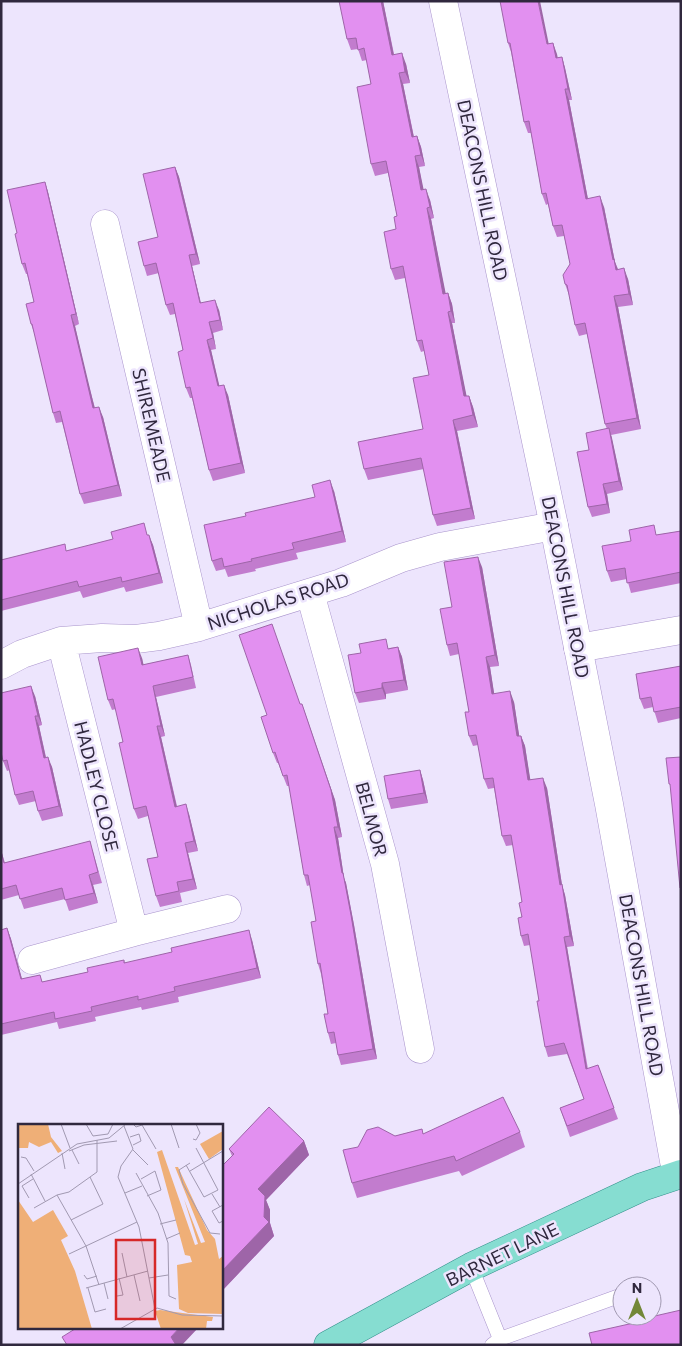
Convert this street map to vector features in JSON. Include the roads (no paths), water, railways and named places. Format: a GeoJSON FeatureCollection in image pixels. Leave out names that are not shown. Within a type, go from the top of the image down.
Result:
{"type":"FeatureCollection","features":[{"type":"Feature","properties":{"kind":"main road","name":"BARNET LANE"},"geometry":{"type":"LineString","coordinates":[[328,1345],[472,1267],[642,1187],[679,1174]]}},
{"type":"Feature","properties":{"kind":"street","name":"DEACONS HILL ROAD"},"geometry":{"type":"LineString","coordinates":[[444,1],[554,526],[609,804],[674,1161],[679,1174]]}},
{"type":"Feature","properties":{"kind":"street","name":"SHIREMEADE"},"geometry":{"type":"LineString","coordinates":[[105,224],[199,627]]}},
{"type":"Feature","properties":{"kind":"street","name":"NICHOLAS ROAD"},"geometry":{"type":"LineString","coordinates":[[1,664],[22,654],[61,641],[102,638],[136,639],[199,627],[341,583],[401,558],[440,547],[554,526]]}},
{"type":"Feature","properties":{"kind":"street","name":"BELMOR"},"geometry":{"type":"LineString","coordinates":[[310,593],[384,864],[420,1049]]}},
{"type":"Feature","properties":{"kind":"street"},"geometry":{"type":"LineString","coordinates":[[578,648],[681,630]]}},
{"type":"Feature","properties":{"kind":"street","name":"HADLEY CLOSE"},"geometry":{"type":"LineString","coordinates":[[61,641],[134,932]]}},
{"type":"Feature","properties":{"kind":"street"},"geometry":{"type":"LineString","coordinates":[[32,960],[227,908]]}},
{"type":"Feature","properties":{"kind":"lane"},"geometry":{"type":"LineString","coordinates":[[472,1267],[496,1342],[612,1299]]}}]}
